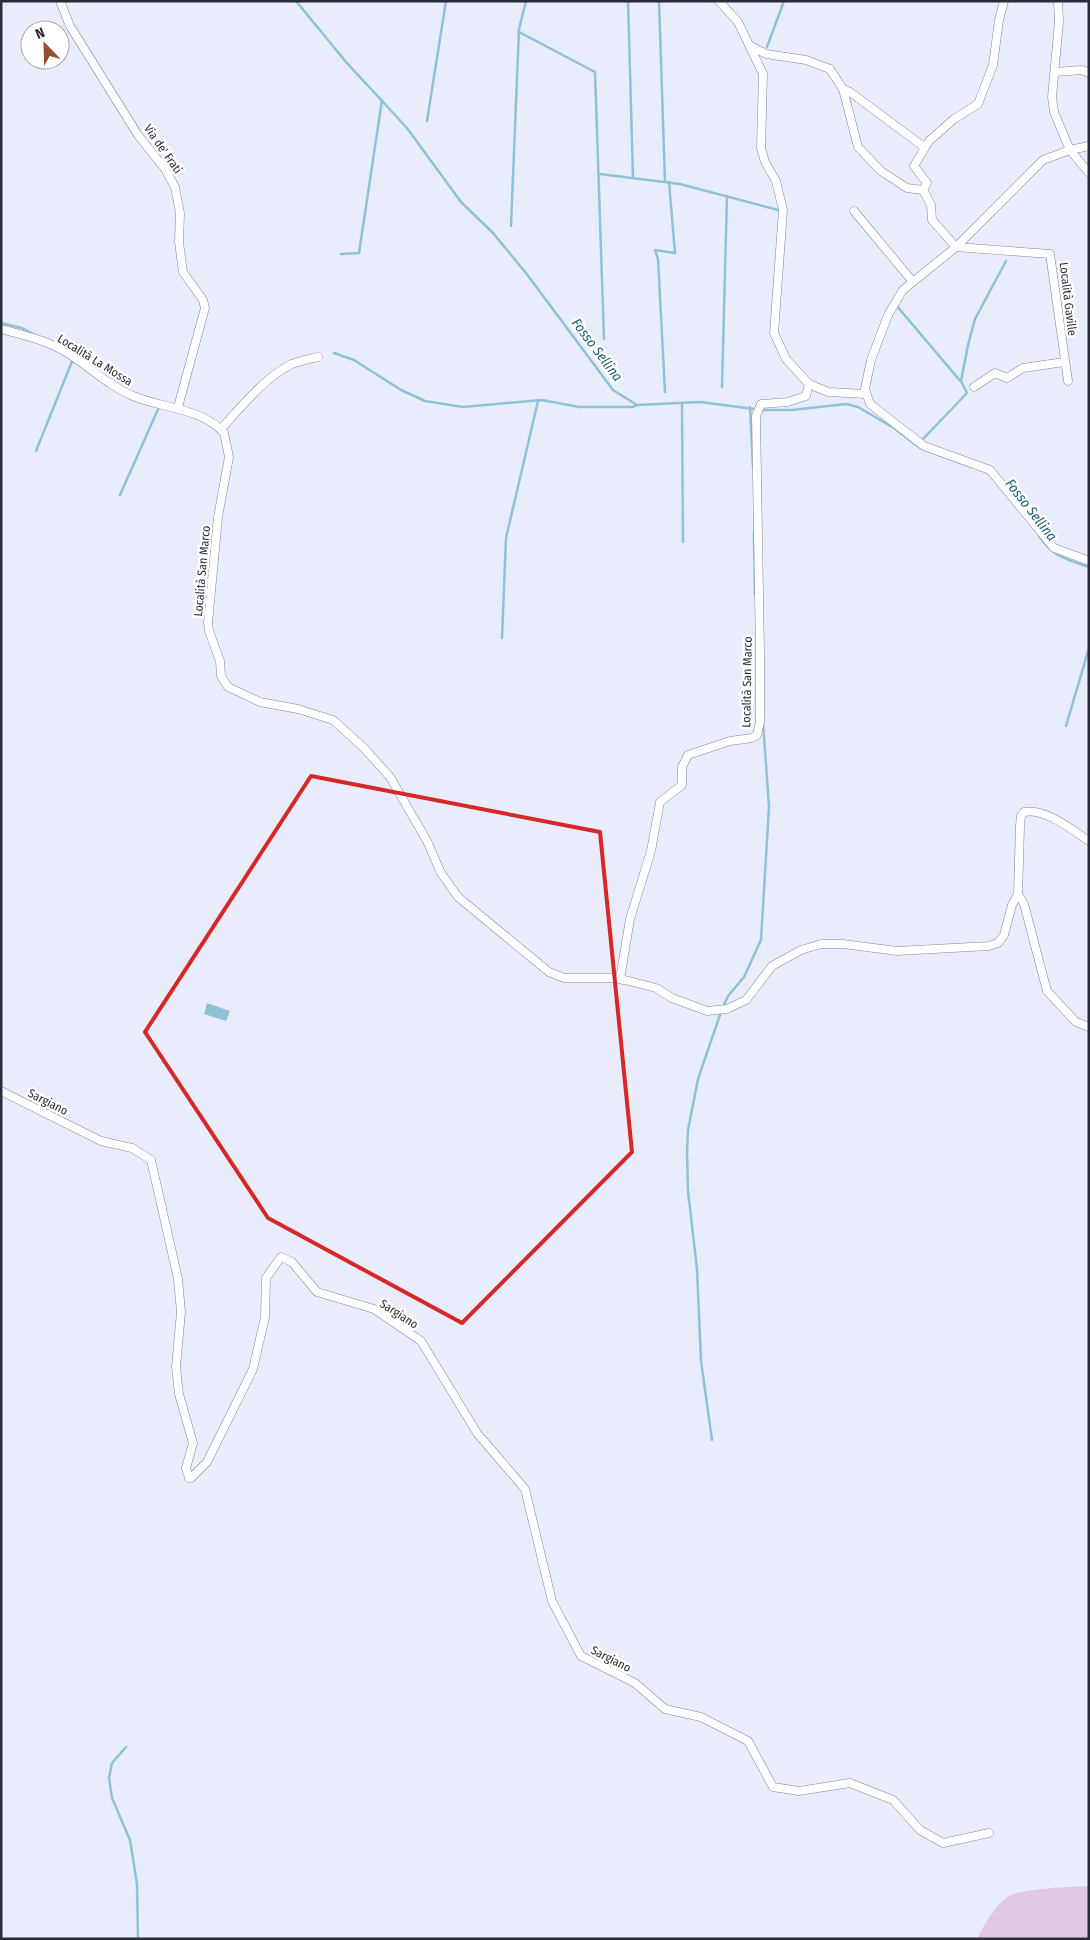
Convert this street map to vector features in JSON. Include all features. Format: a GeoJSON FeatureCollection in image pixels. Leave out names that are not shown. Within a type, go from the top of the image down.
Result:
{"type":"FeatureCollection","features":[{"type":"Feature","properties":{"kind":"street","name":"Via de' Frati"},"geometry":{"type":"LineString","coordinates":[[60,1],[70,26],[138,134],[165,168],[175,187],[179,206],[180,248],[183,272],[203,300],[205,308],[178,408]]}},
{"type":"Feature","properties":{"kind":"street"},"geometry":{"type":"LineString","coordinates":[[720,1],[738,22],[764,74],[761,148],[765,162],[776,181],[783,210],[774,333],[786,359],[809,384],[828,392],[865,394]]}},
{"type":"Feature","properties":{"kind":"street"},"geometry":{"type":"LineString","coordinates":[[923,190],[927,183],[914,166],[924,147],[954,119],[978,104],[993,66],[999,20],[1004,1]]}},
{"type":"Feature","properties":{"kind":"street"},"geometry":{"type":"LineString","coordinates":[[1058,1],[1060,22],[1052,97],[1054,112],[1070,150],[1089,173]]}},
{"type":"Feature","properties":{"kind":"street"},"geometry":{"type":"LineString","coordinates":[[751,46],[766,54],[806,60],[830,69],[842,89],[858,147],[881,171],[907,188],[923,190]]}},
{"type":"Feature","properties":{"kind":"street"},"geometry":{"type":"LineString","coordinates":[[1055,72],[1086,71]]}},
{"type":"Feature","properties":{"kind":"street"},"geometry":{"type":"LineString","coordinates":[[842,89],[850,92],[924,147]]}},
{"type":"Feature","properties":{"kind":"street"},"geometry":{"type":"LineString","coordinates":[[1089,146],[1047,157],[1034,166],[956,247],[904,290],[891,308],[871,360],[865,394],[870,404],[924,446],[990,470],[1054,548],[1089,561]]}},
{"type":"Feature","properties":{"kind":"street"},"geometry":{"type":"LineString","coordinates":[[923,190],[931,205],[932,220],[956,247]]}},
{"type":"Feature","properties":{"kind":"street"},"geometry":{"type":"LineString","coordinates":[[854,211],[913,282]]}},
{"type":"Feature","properties":{"kind":"street","name":"Località Gaville"},"geometry":{"type":"LineString","coordinates":[[956,247],[1050,254],[1068,381]]}},
{"type":"Feature","properties":{"kind":"street","name":"Località La Mossa"},"geometry":{"type":"LineString","coordinates":[[1,329],[56,346],[108,383],[133,396],[155,404],[178,408],[221,429]]}},
{"type":"Feature","properties":{"kind":"street"},"geometry":{"type":"LineString","coordinates":[[221,429],[247,401],[280,371],[293,364],[318,357]]}},
{"type":"Feature","properties":{"kind":"street"},"geometry":{"type":"LineString","coordinates":[[974,387],[995,373],[1006,378],[1023,368],[1064,362]]}},
{"type":"Feature","properties":{"kind":"street","name":"Località San Marco"},"geometry":{"type":"LineString","coordinates":[[620,979],[630,919],[652,851],[660,802],[682,785],[682,767],[688,756],[730,741],[752,738],[757,735],[760,722],[760,654],[756,416],[761,404],[788,402],[806,396],[809,384]]}},
{"type":"Feature","properties":{"kind":"street","name":"Località San Marco"},"geometry":{"type":"LineString","coordinates":[[221,429],[226,437],[229,457],[218,518],[208,631],[218,654],[224,682],[235,691],[260,702],[298,709],[334,720],[363,747],[390,777],[427,841],[441,873],[458,897],[540,967],[564,978],[620,979],[656,988],[672,998],[706,1012],[727,1009],[746,1000],[772,966],[801,950],[821,944],[843,944],[897,951],[989,946],[998,943],[1004,936],[1012,905],[1018,894]]}},
{"type":"Feature","properties":{"kind":"street"},"geometry":{"type":"LineString","coordinates":[[1089,841],[1049,817],[1031,810],[1024,812],[1021,816],[1018,894],[1024,904],[1047,991],[1076,1022],[1089,1028]]}},
{"type":"Feature","properties":{"kind":"street","name":"Sargiano"},"geometry":{"type":"LineString","coordinates":[[1,1092],[101,1141],[132,1148],[151,1160],[178,1279],[181,1312],[176,1367],[179,1394],[188,1419],[193,1443],[186,1468],[189,1478],[207,1462],[253,1369],[265,1317],[266,1278],[280,1257],[292,1262],[316,1292],[374,1309],[421,1341],[477,1433],[525,1489],[552,1601],[581,1656],[635,1683],[665,1709],[701,1717],[748,1741],[773,1787],[799,1791],[850,1783],[892,1800],[920,1830],[943,1843],[989,1833]]}},
{"type":"Feature","properties":{"kind":"highlighted area"},"geometry":{"type":"Polygon","coordinates":[[[311,776],[600,832],[632,1152],[462,1323],[268,1218],[145,1032],[311,776]]]}},
{"type":"Feature","properties":{"kind":"shaded area"},"geometry":{"type":"Polygon","coordinates":[[[1089,1886],[1089,1939],[978,1939],[990,1916],[1007,1897],[1034,1890],[1089,1886]]]}},
{"type":"Feature","properties":{"kind":"water"},"geometry":{"type":"Polygon","coordinates":[[[207,1003],[230,1011],[226,1021],[204,1014],[207,1003]]]}},
{"type":"Feature","properties":{"kind":"waterway","name":"Fosso Sellina"},"geometry":{"type":"LineString","coordinates":[[296,1],[346,62],[407,128],[461,202],[493,233],[526,273],[613,390],[637,405],[700,402],[762,410],[792,410],[846,404],[858,407],[894,428],[920,448],[972,467]]}},
{"type":"Feature","properties":{"kind":"waterway"},"geometry":{"type":"LineString","coordinates":[[427,121],[446,1]]}},
{"type":"Feature","properties":{"kind":"waterway"},"geometry":{"type":"LineString","coordinates":[[511,226],[519,29],[526,1]]}},
{"type":"Feature","properties":{"kind":"waterway"},"geometry":{"type":"LineString","coordinates":[[628,1],[633,177]]}},
{"type":"Feature","properties":{"kind":"waterway"},"geometry":{"type":"LineString","coordinates":[[659,1],[665,182]]}},
{"type":"Feature","properties":{"kind":"waterway"},"geometry":{"type":"LineString","coordinates":[[767,47],[784,1]]}},
{"type":"Feature","properties":{"kind":"waterway"},"geometry":{"type":"LineString","coordinates":[[519,32],[595,72],[604,339]]}},
{"type":"Feature","properties":{"kind":"waterway"},"geometry":{"type":"LineString","coordinates":[[341,254],[359,253],[382,100]]}},
{"type":"Feature","properties":{"kind":"waterway"},"geometry":{"type":"LineString","coordinates":[[600,174],[680,184],[778,210]]}},
{"type":"Feature","properties":{"kind":"waterway"},"geometry":{"type":"LineString","coordinates":[[665,392],[658,259],[655,250],[675,253],[669,182]]}},
{"type":"Feature","properties":{"kind":"waterway"},"geometry":{"type":"LineString","coordinates":[[722,387],[727,196]]}},
{"type":"Feature","properties":{"kind":"waterway"},"geometry":{"type":"LineString","coordinates":[[961,381],[975,319],[1006,261]]}},
{"type":"Feature","properties":{"kind":"waterway"},"geometry":{"type":"LineString","coordinates":[[896,305],[962,383],[967,393],[921,441]]}},
{"type":"Feature","properties":{"kind":"waterway"},"geometry":{"type":"LineString","coordinates":[[1,323],[22,328],[37,336]]}},
{"type":"Feature","properties":{"kind":"waterway"},"geometry":{"type":"LineString","coordinates":[[334,353],[354,360],[401,390],[425,401],[463,407],[542,400],[579,407],[633,407],[637,405]]}},
{"type":"Feature","properties":{"kind":"waterway"},"geometry":{"type":"LineString","coordinates":[[36,451],[73,359]]}},
{"type":"Feature","properties":{"kind":"waterway"},"geometry":{"type":"LineString","coordinates":[[502,638],[506,538],[538,401]]}},
{"type":"Feature","properties":{"kind":"waterway"},"geometry":{"type":"LineString","coordinates":[[682,404],[683,542]]}},
{"type":"Feature","properties":{"kind":"waterway"},"geometry":{"type":"LineString","coordinates":[[120,495],[159,407],[157,406]]}},
{"type":"Feature","properties":{"kind":"waterway"},"geometry":{"type":"LineString","coordinates":[[750,407],[753,467]]}},
{"type":"Feature","properties":{"kind":"waterway"},"geometry":{"type":"LineString","coordinates":[[754,532],[755,594]]}},
{"type":"Feature","properties":{"kind":"waterway","name":"Fosso Sellina"},"geometry":{"type":"LineString","coordinates":[[1039,536],[1055,553],[1089,567]]}},
{"type":"Feature","properties":{"kind":"waterway"},"geometry":{"type":"LineString","coordinates":[[1066,726],[1089,648]]}},
{"type":"Feature","properties":{"kind":"waterway"},"geometry":{"type":"LineString","coordinates":[[723,1007],[728,996],[744,977],[761,940],[769,807],[763,722]]}},
{"type":"Feature","properties":{"kind":"waterway"},"geometry":{"type":"LineString","coordinates":[[712,1440],[701,1361],[697,1269],[688,1191],[687,1152],[688,1130],[698,1079],[721,1012]]}},
{"type":"Feature","properties":{"kind":"waterway"},"geometry":{"type":"LineString","coordinates":[[126,1747],[112,1763],[109,1778],[112,1798],[130,1840],[137,1884],[138,1939]]}}]}
